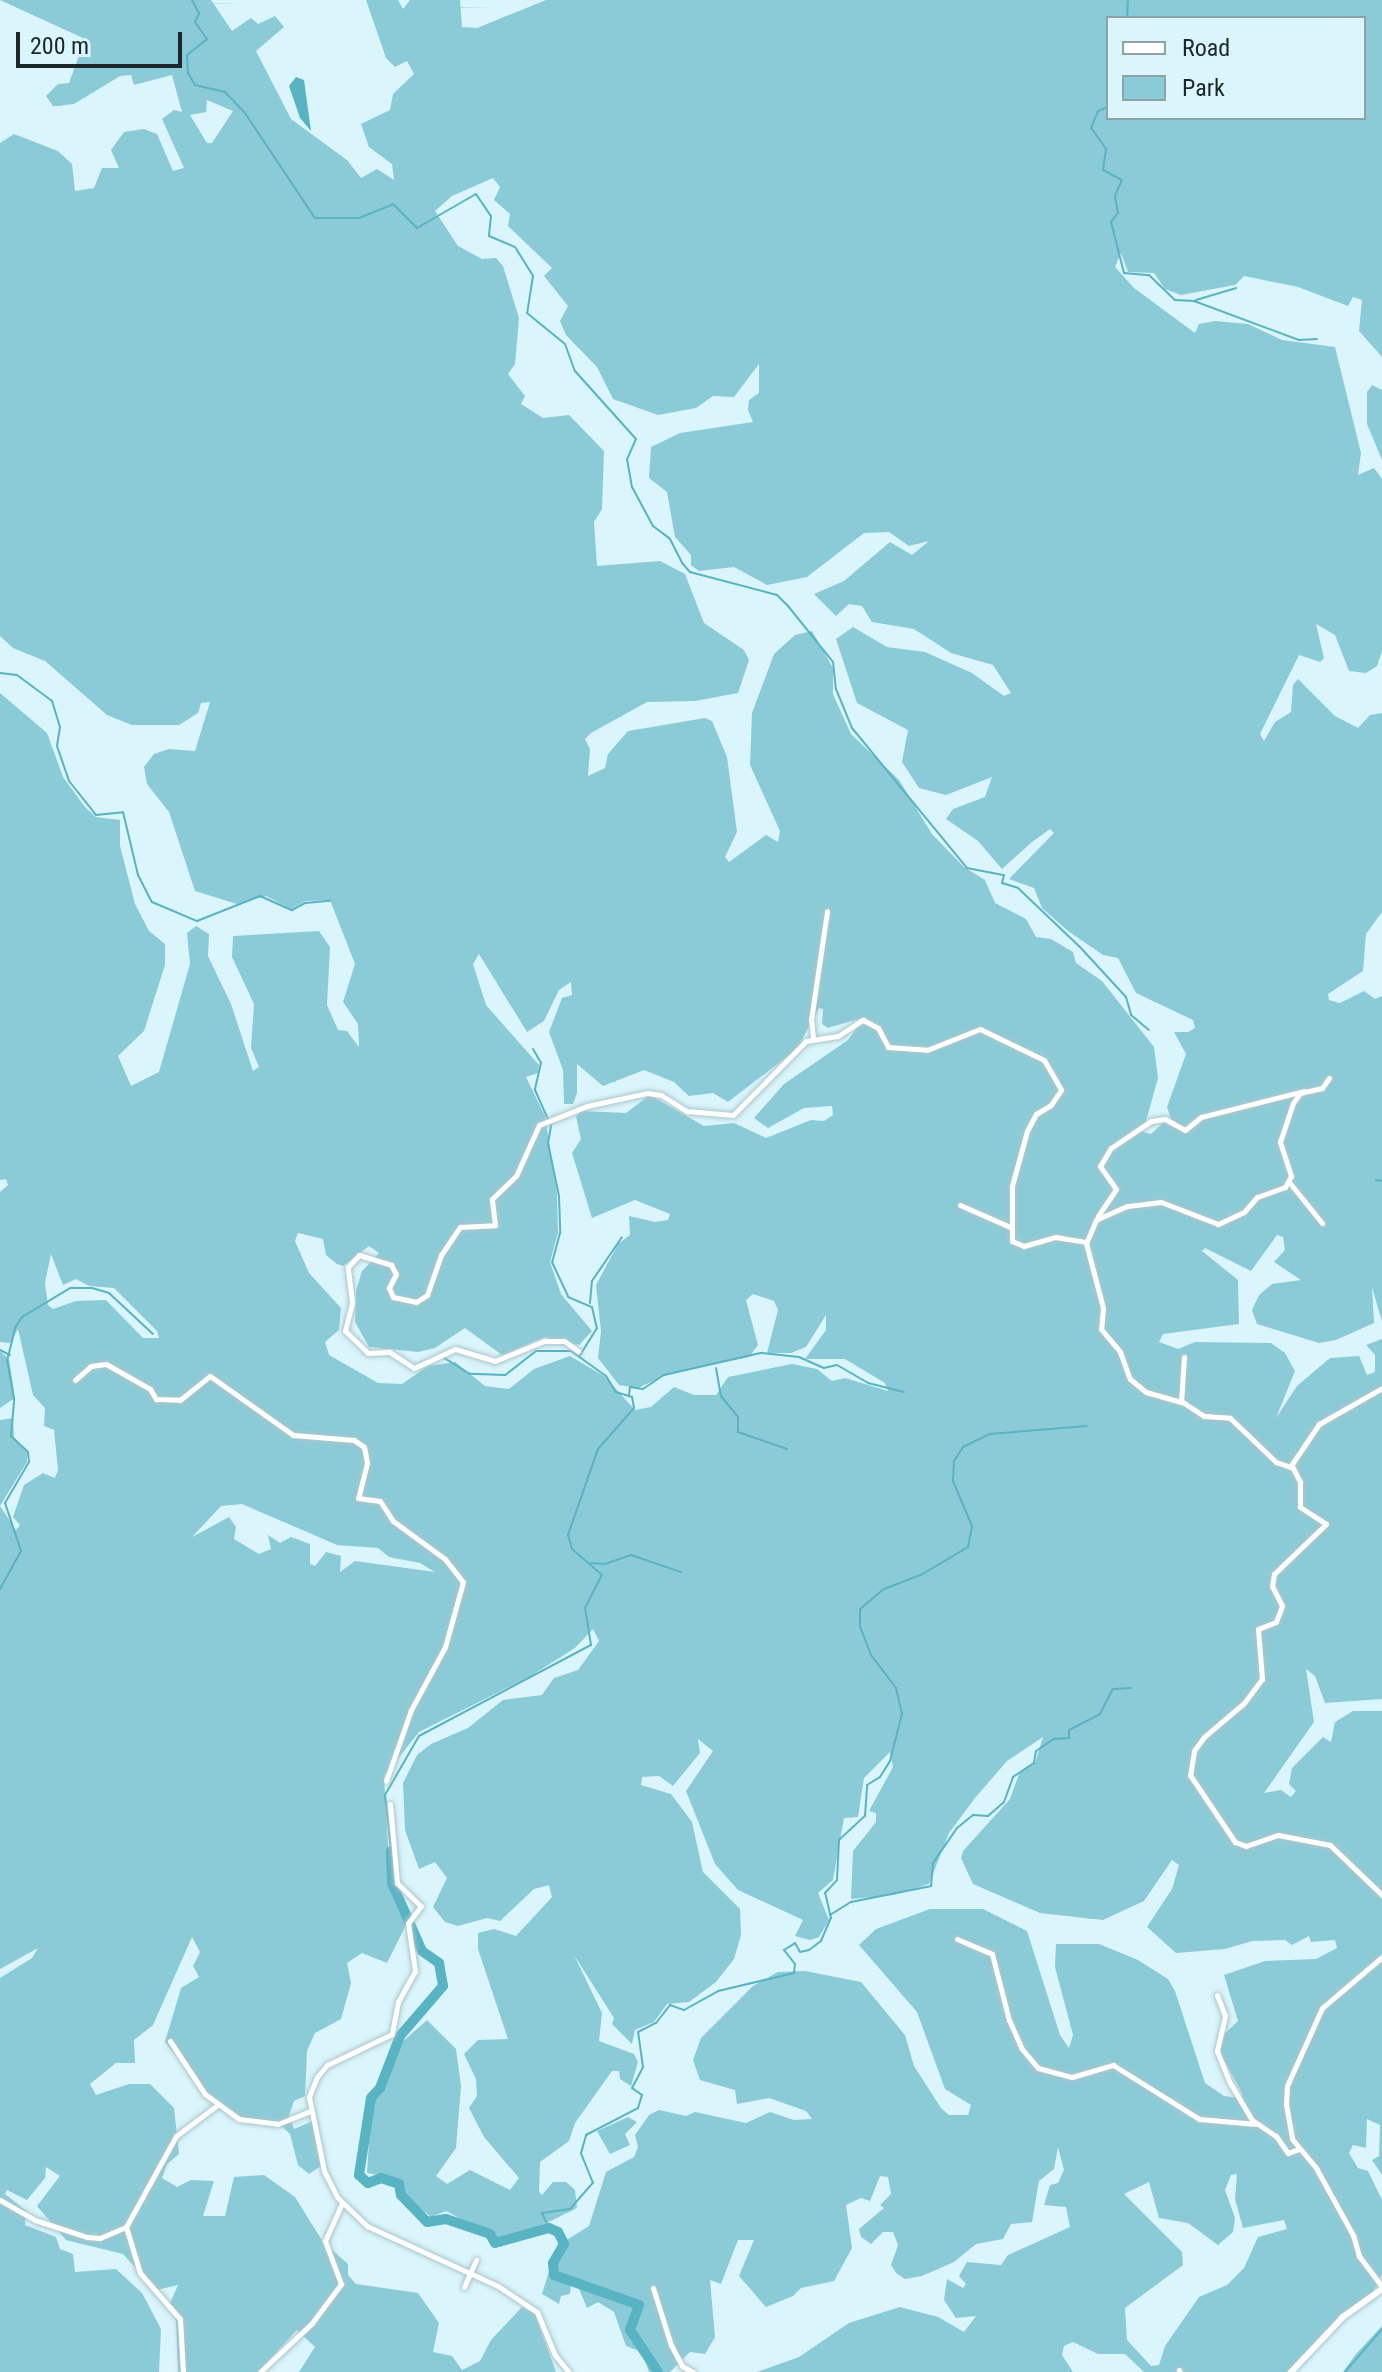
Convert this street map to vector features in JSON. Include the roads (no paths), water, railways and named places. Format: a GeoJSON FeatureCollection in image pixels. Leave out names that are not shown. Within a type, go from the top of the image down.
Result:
{"type":"FeatureCollection","features":[{"type":"Feature","properties":{"kind":"street"},"geometry":{"type":"LineString","coordinates":[[813,1038],[811,1020],[827,911]]}},
{"type":"Feature","properties":{"kind":"street"},"geometry":{"type":"LineString","coordinates":[[578,1351],[564,1341],[544,1341],[495,1361],[455,1349],[414,1368],[389,1352],[368,1353],[345,1331],[352,1302],[348,1267],[359,1255],[391,1265],[396,1274],[389,1288],[393,1297],[416,1302],[427,1295],[441,1255],[460,1227],[495,1225],[492,1199],[516,1176],[539,1125],[587,1106],[647,1093],[661,1095],[687,1111],[733,1115],[813,1038],[838,1036],[863,1020],[878,1028],[888,1047],[923,1050],[980,1029],[1044,1060],[1061,1090],[1029,1124],[1012,1186],[1011,1228],[1018,1246],[1055,1237],[1086,1242]]}},
{"type":"Feature","properties":{"kind":"street"},"geometry":{"type":"LineString","coordinates":[[1329,1078],[1322,1088],[1201,1117],[1185,1130],[1165,1119],[1151,1121],[1111,1148],[1100,1166],[1116,1189],[1086,1242],[1103,1308],[1101,1329],[1120,1352],[1126,1372],[1146,1392],[1181,1402],[1204,1416],[1230,1418],[1276,1462],[1290,1467],[1300,1482],[1300,1507],[1321,1517],[1325,1528],[1274,1574],[1272,1586],[1282,1606],[1276,1622],[1256,1634],[1262,1679],[1244,1703],[1204,1737],[1189,1770],[1235,1842],[1246,1846],[1286,1835],[1330,1845],[1382,1895]]}},
{"type":"Feature","properties":{"kind":"street"},"geometry":{"type":"LineString","coordinates":[[1305,1091],[1293,1103],[1280,1142],[1289,1182],[1322,1223]]}},
{"type":"Feature","properties":{"kind":"street"},"geometry":{"type":"LineString","coordinates":[[1096,1220],[1117,1209],[1157,1201],[1218,1224],[1289,1182]]}},
{"type":"Feature","properties":{"kind":"street"},"geometry":{"type":"LineString","coordinates":[[960,1205],[1011,1228]]}},
{"type":"Feature","properties":{"kind":"street"},"geometry":{"type":"LineString","coordinates":[[1181,1402],[1184,1357]]}},
{"type":"Feature","properties":{"kind":"street"},"geometry":{"type":"LineString","coordinates":[[75,1380],[91,1366],[106,1364],[150,1389],[156,1399],[180,1400],[210,1376],[293,1435],[354,1440],[364,1447],[367,1463],[358,1498],[380,1501],[393,1521],[445,1559],[463,1582],[445,1647],[411,1710],[386,1781]]}},
{"type":"Feature","properties":{"kind":"street"},"geometry":{"type":"LineString","coordinates":[[1290,1467],[1319,1424],[1382,1388]]}},
{"type":"Feature","properties":{"kind":"street"},"geometry":{"type":"LineString","coordinates":[[390,1804],[397,1883],[421,1906],[416,1917],[408,1923],[415,1971],[398,2002],[392,2034],[323,2068],[309,2097],[324,2171],[342,2203],[372,2229],[471,2274],[540,2314],[555,2355],[569,2372]]}},
{"type":"Feature","properties":{"kind":"street"},"geometry":{"type":"LineString","coordinates":[[957,1939],[992,1954],[1009,2020],[1022,2049],[1038,2068],[1072,2077],[1113,2065],[1199,2119],[1257,2124]]}},
{"type":"Feature","properties":{"kind":"street"},"geometry":{"type":"LineString","coordinates":[[1291,2372],[1343,2317],[1382,2288],[1359,2256],[1353,2235],[1316,2168],[1299,2149],[1286,2104],[1296,2063],[1325,2003],[1382,1957]]}},
{"type":"Feature","properties":{"kind":"street"},"geometry":{"type":"LineString","coordinates":[[1217,1995],[1225,2016],[1217,2039],[1222,2067],[1257,2124],[1276,2136],[1288,2153],[1299,2149]]}},
{"type":"Feature","properties":{"kind":"street"},"geometry":{"type":"LineString","coordinates":[[170,2041],[216,2106],[257,2124],[278,2124],[311,2111]]}},
{"type":"Feature","properties":{"kind":"street"},"geometry":{"type":"LineString","coordinates":[[0,2200],[35,2220],[87,2237],[100,2238],[126,2227],[176,2136],[216,2106]]}},
{"type":"Feature","properties":{"kind":"street"},"geometry":{"type":"LineString","coordinates":[[260,2372],[312,2323],[341,2284],[325,2241],[342,2203]]}},
{"type":"Feature","properties":{"kind":"street"},"geometry":{"type":"LineString","coordinates":[[126,2227],[140,2273],[180,2319],[183,2372]]}},
{"type":"Feature","properties":{"kind":"street"},"geometry":{"type":"LineString","coordinates":[[464,2287],[476,2260]]}},
{"type":"Feature","properties":{"kind":"street"},"geometry":{"type":"LineString","coordinates":[[653,2288],[671,2345],[682,2366],[693,2372]]}},
{"type":"Feature","properties":{"kind":"waterway"},"geometry":{"type":"LineString","coordinates":[[192,0],[199,13],[195,22],[207,39],[187,55],[188,73],[195,85],[225,92],[245,113],[315,218],[359,218],[393,204],[417,228],[476,194],[491,216],[489,236],[515,247],[533,276],[527,313],[565,344],[575,371],[636,439],[627,459],[632,487],[653,526],[670,539],[683,564],[690,572],[777,595],[833,662],[836,689],[852,728],[967,868],[1004,875],[1002,883],[1018,888],[1079,946],[1126,997],[1131,1015],[1149,1030]]}},
{"type":"Feature","properties":{"kind":"waterway"},"geometry":{"type":"LineString","coordinates":[[1127,16],[1128,0]]}},
{"type":"Feature","properties":{"kind":"waterway"},"geometry":{"type":"LineString","coordinates":[[1106,108],[1098,111],[1091,128],[1106,149],[1103,170],[1122,180],[1115,196],[1118,213],[1111,222],[1124,273],[1149,275],[1175,300],[1194,301],[1299,340],[1317,339]]}},
{"type":"Feature","properties":{"kind":"waterway"},"geometry":{"type":"LineString","coordinates":[[1196,300],[1236,288]]}},
{"type":"Feature","properties":{"kind":"waterway"},"geometry":{"type":"LineString","coordinates":[[0,673],[17,675],[52,701],[60,727],[57,746],[69,781],[96,815],[123,812],[138,875],[152,902],[197,921],[260,896],[292,910],[305,903],[330,901]]}},
{"type":"Feature","properties":{"kind":"waterway"},"geometry":{"type":"LineString","coordinates":[[533,1049],[541,1063],[535,1090],[551,1126],[548,1143],[559,1196],[560,1233],[552,1262],[568,1297],[592,1307],[597,1328],[580,1355]]}},
{"type":"Feature","properties":{"kind":"waterway"},"geometry":{"type":"LineString","coordinates":[[1376,1180],[1382,1181]]}},
{"type":"Feature","properties":{"kind":"waterway"},"geometry":{"type":"LineString","coordinates":[[590,1303],[592,1281],[622,1237]]}},
{"type":"Feature","properties":{"kind":"waterway"},"geometry":{"type":"LineString","coordinates":[[0,1589],[21,1551],[5,1503],[29,1462],[28,1452],[11,1436],[14,1399],[7,1361],[15,1328],[22,1317],[70,1288],[92,1288],[109,1293],[153,1334]]}},
{"type":"Feature","properties":{"kind":"waterway"},"geometry":{"type":"LineString","coordinates":[[0,1350],[10,1355]]}},
{"type":"Feature","properties":{"kind":"waterway"},"geometry":{"type":"LineString","coordinates":[[391,1851],[385,1795],[419,1736],[591,1645],[585,1608],[602,1575],[572,1549],[568,1535],[598,1449],[634,1408],[632,1397],[616,1392],[606,1376],[571,1351],[536,1351],[505,1375],[470,1374],[443,1357]]}},
{"type":"Feature","properties":{"kind":"waterway"},"geometry":{"type":"LineString","coordinates":[[629,1395],[630,1387],[643,1389],[664,1375],[761,1353],[799,1357],[824,1368],[837,1365],[868,1383],[904,1392]]}},
{"type":"Feature","properties":{"kind":"waterway"},"geometry":{"type":"LineString","coordinates":[[716,1368],[721,1396],[738,1417],[738,1432],[787,1449]]}},
{"type":"Feature","properties":{"kind":"waterway"},"geometry":{"type":"LineString","coordinates":[[549,2228],[542,2213],[570,2209],[593,2183],[581,2153],[586,2135],[638,2108],[642,2095],[632,2088],[643,2067],[638,2032],[656,2023],[670,2005],[684,2010],[718,1991],[794,1973],[795,1964],[784,1950],[795,1943],[800,1952],[809,1950],[821,1941],[831,1918],[825,1893],[837,1880],[839,1840],[865,1816],[867,1785],[880,1777],[890,1761],[902,1714],[896,1688],[871,1655],[860,1626],[860,1609],[884,1589],[921,1575],[968,1547],[972,1526],[953,1481],[954,1461],[963,1447],[990,1434],[1087,1426]]}},
{"type":"Feature","properties":{"kind":"waterway"},"geometry":{"type":"LineString","coordinates":[[591,1563],[605,1564],[631,1555],[681,1572]]}},
{"type":"Feature","properties":{"kind":"waterway"},"geometry":{"type":"LineString","coordinates":[[830,1915],[851,1902],[931,1886],[933,1863],[957,1828],[973,1815],[988,1816],[1004,1802],[1013,1777],[1034,1763],[1036,1751],[1054,1739],[1069,1738],[1069,1730],[1100,1714],[1113,1689],[1131,1688]]}},
{"type":"Feature","properties":{"kind":"waterway"},"geometry":{"type":"LineString","coordinates":[[391,1851],[392,1883],[422,1951],[439,1963],[443,1986],[400,2036],[380,2088],[371,2098],[359,2175],[368,2183],[381,2178],[399,2184],[401,2195],[427,2222],[446,2219],[490,2234],[495,2243],[549,2228],[558,2232],[564,2244],[553,2263],[554,2275],[639,2305],[630,2330],[658,2372]]}},
{"type":"Feature","properties":{"kind":"waterway"},"geometry":{"type":"LineString","coordinates":[[1345,2372],[1382,2329]]}}]}
